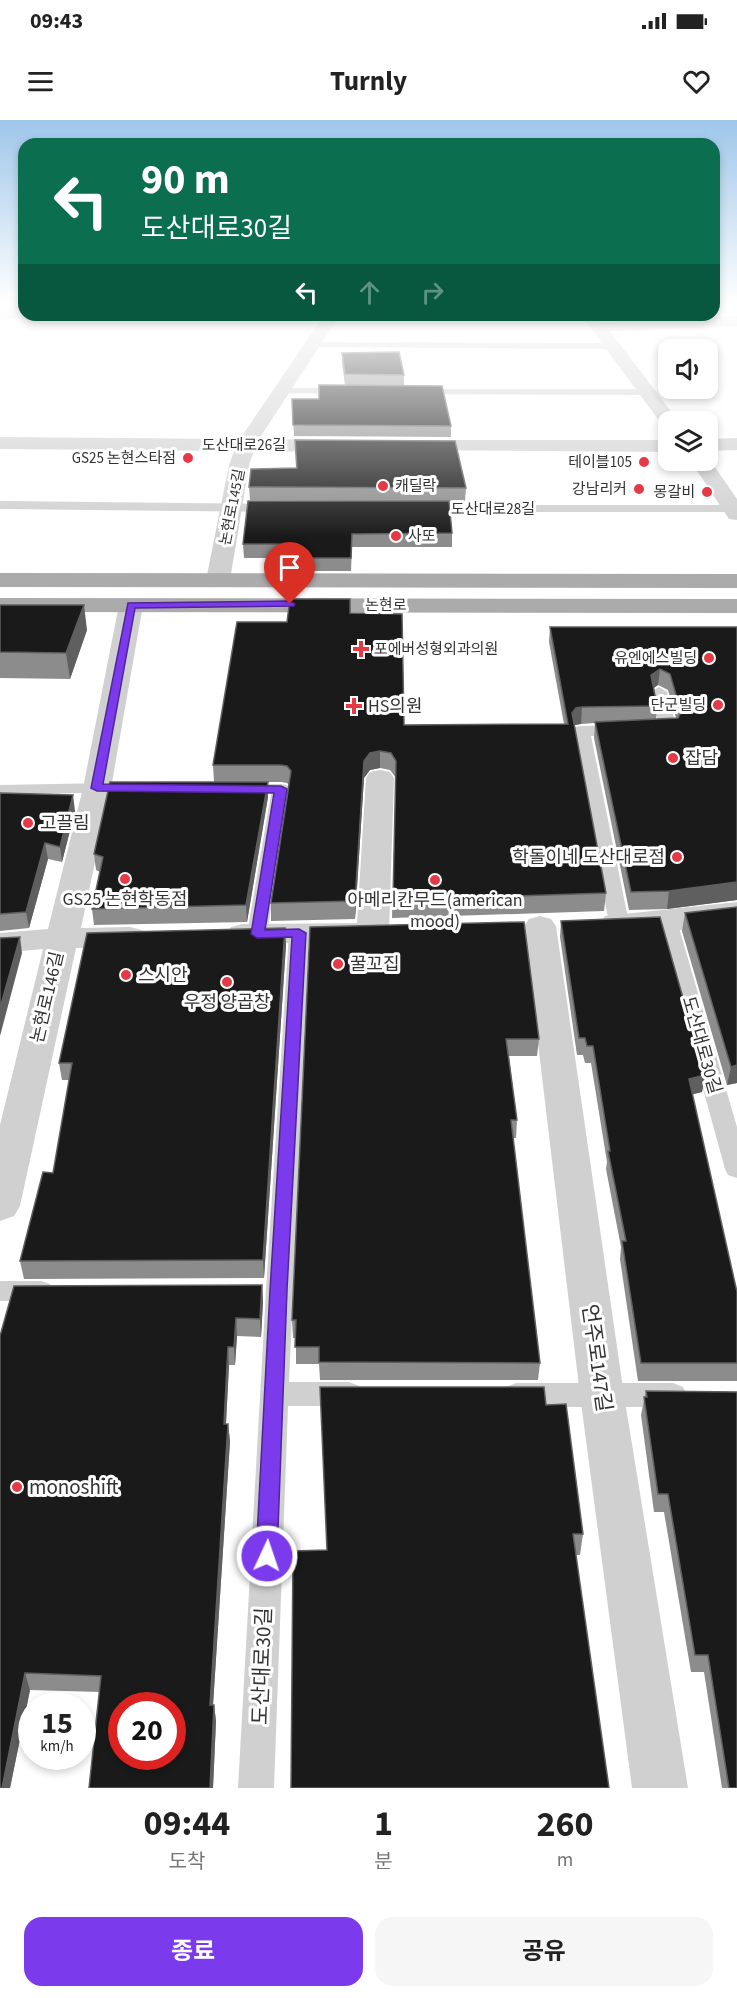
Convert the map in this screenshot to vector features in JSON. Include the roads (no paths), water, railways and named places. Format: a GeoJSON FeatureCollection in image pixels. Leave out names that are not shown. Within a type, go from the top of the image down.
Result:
{"type":"FeatureCollection","features":[{"type":"Feature","properties":{"kind":"main road","name":"논현로"},"geometry":{"type":"LineString","coordinates":[[0,580],[737,581]]}},
{"type":"Feature","properties":{"kind":"main road","name":"논현로"},"geometry":{"type":"LineString","coordinates":[[0,605],[737,606]]}},
{"type":"Feature","properties":{"kind":"street","name":"논현로145길"},"geometry":{"type":"LineString","coordinates":[[218,580],[239,465],[246,446],[288,381]]}},
{"type":"Feature","properties":{"kind":"street"},"geometry":{"type":"LineString","coordinates":[[639,381],[662,411]]}},
{"type":"Feature","properties":{"kind":"street","name":"도산대로26길"},"geometry":{"type":"LineString","coordinates":[[0,443],[363,446]]}},
{"type":"Feature","properties":{"kind":"street"},"geometry":{"type":"LineString","coordinates":[[718,445],[737,444]]}},
{"type":"Feature","properties":{"kind":"street"},"geometry":{"type":"LineString","coordinates":[[399,446],[658,446]]}},
{"type":"Feature","properties":{"kind":"street"},"geometry":{"type":"LineString","coordinates":[[708,471],[735,509]]}},
{"type":"Feature","properties":{"kind":"street","name":"논현로146길"},"geometry":{"type":"LineString","coordinates":[[0,1206],[97,788],[131,605]]}},
{"type":"Feature","properties":{"kind":"street"},"geometry":{"type":"LineString","coordinates":[[211,935],[385,931],[380,778]]}},
{"type":"Feature","properties":{"kind":"street"},"geometry":{"type":"LineString","coordinates":[[619,923],[667,921],[737,912]]}},
{"type":"Feature","properties":{"kind":"street","name":"언주로147길"},"geometry":{"type":"LineString","coordinates":[[619,923],[554,926],[602,1395],[660,1788]]}},
{"type":"Feature","properties":{"kind":"street"},"geometry":{"type":"LineString","coordinates":[[0,943],[61,938],[165,936]]}},
{"type":"Feature","properties":{"kind":"lane"},"geometry":{"type":"LineString","coordinates":[[281,391],[364,392]]}},
{"type":"Feature","properties":{"kind":"lane"},"geometry":{"type":"LineString","coordinates":[[399,392],[648,392]]}},
{"type":"Feature","properties":{"kind":"lane"},"geometry":{"type":"LineString","coordinates":[[0,505],[292,508]]}},
{"type":"Feature","properties":{"kind":"lane","name":"도산대로28길"},"geometry":{"type":"LineString","coordinates":[[412,508],[735,509]]}},
{"type":"Feature","properties":{"kind":"lane"},"geometry":{"type":"LineString","coordinates":[[619,923],[581,731],[668,729],[659,692]]}},
{"type":"Feature","properties":{"kind":"lane"},"geometry":{"type":"LineString","coordinates":[[0,790],[131,788]]}},
{"type":"Feature","properties":{"kind":"lane"},"geometry":{"type":"LineString","coordinates":[[224,789],[281,789],[257,934]]}},
{"type":"Feature","properties":{"kind":"lane","name":"도산대로30길"},"geometry":{"type":"LineString","coordinates":[[667,921],[737,1169]]}},
{"type":"Feature","properties":{"kind":"lane","name":"도산대로30길"},"geometry":{"type":"LineString","coordinates":[[256,1788],[274,1394],[267,1290],[299,933]]}},
{"type":"Feature","properties":{"kind":"lane"},"geometry":{"type":"LineString","coordinates":[[0,1291],[70,1291]]}},
{"type":"Feature","properties":{"kind":"lane"},"geometry":{"type":"LineString","coordinates":[[274,1394],[379,1394]]}},
{"type":"Feature","properties":{"kind":"lane"},"geometry":{"type":"LineString","coordinates":[[485,1395],[703,1395]]}},
{"type":"Feature","properties":{"kind":"place","name":"GS25 논현스타점"},"geometry":{"type":"Point","coordinates":[188,458]}},
{"type":"Feature","properties":{"kind":"place","name":"테이블105"},"geometry":{"type":"Point","coordinates":[644,462]}},
{"type":"Feature","properties":{"kind":"place","name":"캐딜락"},"geometry":{"type":"Point","coordinates":[383,486]}},
{"type":"Feature","properties":{"kind":"place","name":"강남리커"},"geometry":{"type":"Point","coordinates":[639,489]}},
{"type":"Feature","properties":{"kind":"place","name":"몽갈비"},"geometry":{"type":"Point","coordinates":[707,492]}},
{"type":"Feature","properties":{"kind":"place","name":"사또"},"geometry":{"type":"Point","coordinates":[396,536]}},
{"type":"Feature","properties":{"kind":"place","name":"포에버성형외과의원"},"geometry":{"type":"Point","coordinates":[361,649]}},
{"type":"Feature","properties":{"kind":"place","name":"유엔에스빌딩"},"geometry":{"type":"Point","coordinates":[709,658]}},
{"type":"Feature","properties":{"kind":"place","name":"단군빌딩"},"geometry":{"type":"Point","coordinates":[718,705]}},
{"type":"Feature","properties":{"kind":"place","name":"HS의원"},"geometry":{"type":"Point","coordinates":[354,706]}},
{"type":"Feature","properties":{"kind":"place","name":"잡담"},"geometry":{"type":"Point","coordinates":[673,758]}},
{"type":"Feature","properties":{"kind":"place","name":"고끌림"},"geometry":{"type":"Point","coordinates":[28,823]}},
{"type":"Feature","properties":{"kind":"place","name":"학돌이네 도산대로점"},"geometry":{"type":"Point","coordinates":[677,857]}},
{"type":"Feature","properties":{"kind":"place","name":"GS25 논현학동점"},"geometry":{"type":"Point","coordinates":[125,879]}},
{"type":"Feature","properties":{"kind":"place","name":"아메리칸무드(american mood)"},"geometry":{"type":"Point","coordinates":[435,880]}},
{"type":"Feature","properties":{"kind":"place","name":"꿀꼬집"},"geometry":{"type":"Point","coordinates":[338,964]}},
{"type":"Feature","properties":{"kind":"place","name":"스시안"},"geometry":{"type":"Point","coordinates":[126,975]}},
{"type":"Feature","properties":{"kind":"place","name":"우정 양곱창"},"geometry":{"type":"Point","coordinates":[227,982]}},
{"type":"Feature","properties":{"kind":"place","name":"monoshift"},"geometry":{"type":"Point","coordinates":[17,1487]}}]}
